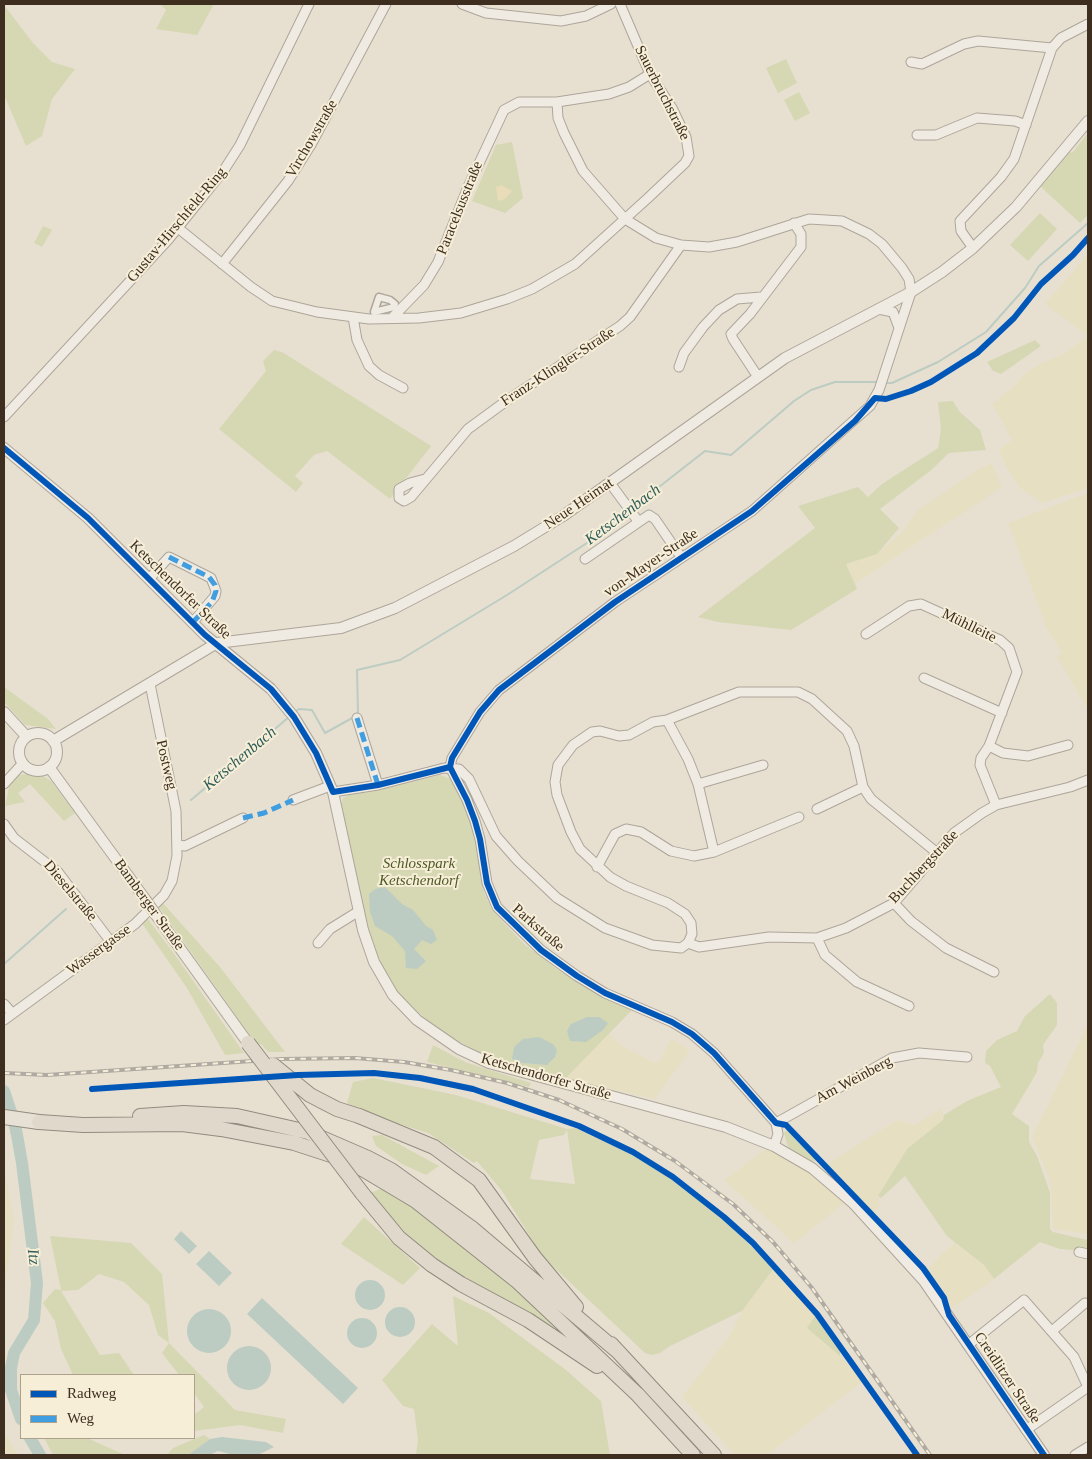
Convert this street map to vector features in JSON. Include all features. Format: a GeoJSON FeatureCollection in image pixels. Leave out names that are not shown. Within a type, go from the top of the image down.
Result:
{"type":"FeatureCollection","features":[{"type":"Feature","properties":{"kind":"highway"},"geometry":{"type":"LineString","coordinates":[[248,1043],[287,1078],[310,1095],[337,1109],[359,1116],[434,1147],[479,1180],[555,1283],[714,1455]]}},
{"type":"Feature","properties":{"kind":"highway"},"geometry":{"type":"LineString","coordinates":[[248,1043],[362,1193],[399,1238],[432,1266],[560,1340],[638,1395]]}},
{"type":"Feature","properties":{"kind":"highway"},"geometry":{"type":"LineString","coordinates":[[39,1122],[184,1113],[212,1114],[284,1126],[338,1144],[391,1170],[473,1229],[616,1350]]}},
{"type":"Feature","properties":{"kind":"highway"},"geometry":{"type":"LineString","coordinates":[[39,1122],[83,1125],[182,1124],[281,1140],[334,1156],[390,1184],[467,1239],[517,1281],[638,1395],[693,1455]]}},
{"type":"Feature","properties":{"kind":"main road"},"geometry":{"type":"LineString","coordinates":[[4,1117],[39,1122]]}},
{"type":"Feature","properties":{"kind":"street","name":"Gustav-Hirschfeld-Ring"},"geometry":{"type":"LineString","coordinates":[[4,417],[178,228],[224,170],[240,144],[309,4]]}},
{"type":"Feature","properties":{"kind":"street","name":"Virchowstraße"},"geometry":{"type":"LineString","coordinates":[[222,264],[288,181],[312,143],[386,4]]}},
{"type":"Feature","properties":{"kind":"street"},"geometry":{"type":"LineString","coordinates":[[462,4],[486,13],[561,21],[586,16],[610,4]]}},
{"type":"Feature","properties":{"kind":"street","name":"Sauerbruchstraße"},"geometry":{"type":"LineString","coordinates":[[620,4],[650,74],[672,108],[686,137],[690,153],[684,163],[626,219]]}},
{"type":"Feature","properties":{"kind":"street"},"geometry":{"type":"LineString","coordinates":[[972,248],[961,231],[960,221],[1001,177],[1014,159],[1052,48],[1061,38],[1088,24]]}},
{"type":"Feature","properties":{"kind":"street"},"geometry":{"type":"LineString","coordinates":[[911,62],[922,64],[964,44],[978,41],[1052,48]]}},
{"type":"Feature","properties":{"kind":"street"},"geometry":{"type":"LineString","coordinates":[[650,74],[629,87],[609,94],[557,102],[558,118],[577,161],[596,187],[626,219],[664,242],[681,246],[708,247],[730,243],[794,223],[821,219],[842,222],[869,234],[902,268],[909,279],[911,292]]}},
{"type":"Feature","properties":{"kind":"street","name":"Paracelsusstraße"},"geometry":{"type":"LineString","coordinates":[[392,318],[413,298],[438,262],[468,187],[501,114],[510,105],[519,102],[557,102]]}},
{"type":"Feature","properties":{"kind":"street"},"geometry":{"type":"LineString","coordinates":[[917,135],[936,135],[977,118],[1015,121],[1026,125]]}},
{"type":"Feature","properties":{"kind":"street","name":"Neue Heimat"},"geometry":{"type":"LineString","coordinates":[[217,643],[241,638],[321,632],[341,628],[381,614],[514,546],[610,483],[801,348],[911,292],[942,272],[972,248],[1016,207],[1088,120]]}},
{"type":"Feature","properties":{"kind":"street"},"geometry":{"type":"LineString","coordinates":[[178,228],[272,301],[296,308],[353,317],[419,318],[461,312],[507,299],[532,289],[575,264],[626,219]]}},
{"type":"Feature","properties":{"kind":"street"},"geometry":{"type":"LineString","coordinates":[[758,377],[733,339],[732,334],[750,314],[761,297],[801,247],[801,234],[794,223]]}},
{"type":"Feature","properties":{"kind":"street","name":"Franz-Klingler-Straße"},"geometry":{"type":"LineString","coordinates":[[425,479],[468,429],[509,398],[620,326],[630,317],[681,246]]}},
{"type":"Feature","properties":{"kind":"street","name":"von-Mayer-Straße"},"geometry":{"type":"LineString","coordinates":[[450,767],[452,758],[480,712],[499,690],[602,612],[764,501],[870,406],[879,390],[911,292]]}},
{"type":"Feature","properties":{"kind":"street"},"geometry":{"type":"LineString","coordinates":[[679,367],[684,353],[719,310],[737,299],[761,297]]}},
{"type":"Feature","properties":{"kind":"street"},"geometry":{"type":"LineString","coordinates":[[413,298],[414,310],[419,318]]}},
{"type":"Feature","properties":{"kind":"street"},"geometry":{"type":"LineString","coordinates":[[878,309],[893,312],[899,328]]}},
{"type":"Feature","properties":{"kind":"street"},"geometry":{"type":"LineString","coordinates":[[353,317],[357,340],[369,366],[379,375],[402,388]]}},
{"type":"Feature","properties":{"kind":"street","name":"Ketschendorfer Straße"},"geometry":{"type":"LineString","coordinates":[[4,448],[81,512],[193,622],[271,689],[292,714],[316,753],[331,789],[359,911],[374,962],[393,995],[417,1020],[459,1049],[506,1068],[726,1127],[774,1146]]}},
{"type":"Feature","properties":{"kind":"street"},"geometry":{"type":"LineString","coordinates":[[585,559],[636,518],[610,483]]}},
{"type":"Feature","properties":{"kind":"street","name":"von-Mayer-Straße"},"geometry":{"type":"LineString","coordinates":[[636,518],[652,516],[681,557]]}},
{"type":"Feature","properties":{"kind":"street","name":"Ketschendorfer Straße"},"geometry":{"type":"LineString","coordinates":[[150,578],[169,557],[211,578],[216,591],[215,596],[193,622]]}},
{"type":"Feature","properties":{"kind":"street","name":"Mühlleite"},"geometry":{"type":"LineString","coordinates":[[866,634],[909,606],[921,604],[1000,640],[1009,648],[1017,672],[989,746],[981,758],[980,765],[996,805]]}},
{"type":"Feature","properties":{"kind":"street"},"geometry":{"type":"LineString","coordinates":[[235,659],[241,638]]}},
{"type":"Feature","properties":{"kind":"street"},"geometry":{"type":"LineString","coordinates":[[53,741],[217,643]]}},
{"type":"Feature","properties":{"kind":"street"},"geometry":{"type":"LineString","coordinates":[[924,678],[1002,713]]}},
{"type":"Feature","properties":{"kind":"street","name":"Postweg"},"geometry":{"type":"LineString","coordinates":[[150,684],[176,811],[178,845]]}},
{"type":"Feature","properties":{"kind":"street"},"geometry":{"type":"LineString","coordinates":[[688,942],[692,934],[691,923],[680,909],[626,886],[597,867],[580,849],[571,832],[557,795],[555,782],[558,765],[573,745],[592,732],[600,731],[624,736],[636,732],[653,722],[667,720],[739,692],[782,691],[803,693],[847,731],[854,746],[863,787],[871,799],[936,852]]}},
{"type":"Feature","properties":{"kind":"street"},"geometry":{"type":"LineString","coordinates":[[4,712],[26,736]]}},
{"type":"Feature","properties":{"kind":"street"},"geometry":{"type":"LineString","coordinates":[[357,718],[378,785]]}},
{"type":"Feature","properties":{"kind":"street"},"geometry":{"type":"LineString","coordinates":[[667,720],[688,759],[698,784],[714,852]]}},
{"type":"Feature","properties":{"kind":"street"},"geometry":{"type":"LineString","coordinates":[[41,733],[53,741],[56,754],[50,766],[35,770],[23,763],[19,749],[26,736],[41,733]]}},
{"type":"Feature","properties":{"kind":"street"},"geometry":{"type":"LineString","coordinates":[[989,746],[1003,754],[1028,756],[1068,745]]}},
{"type":"Feature","properties":{"kind":"street"},"geometry":{"type":"LineString","coordinates":[[4,784],[23,763]]}},
{"type":"Feature","properties":{"kind":"street","name":"Bamberger Straße"},"geometry":{"type":"LineString","coordinates":[[50,766],[248,1043]]}},
{"type":"Feature","properties":{"kind":"street"},"geometry":{"type":"LineString","coordinates":[[698,784],[763,766]]}},
{"type":"Feature","properties":{"kind":"street"},"geometry":{"type":"LineString","coordinates":[[293,800],[331,789],[378,785],[450,767]]}},
{"type":"Feature","properties":{"kind":"street","name":"Buchbergstraße"},"geometry":{"type":"LineString","coordinates":[[450,767],[459,769],[469,779],[489,823],[505,847],[557,898],[592,921],[628,937],[671,948],[681,948],[688,942],[699,947],[769,937],[817,938],[846,928],[894,902],[954,833],[996,805],[1070,787],[1088,780]]}},
{"type":"Feature","properties":{"kind":"street","name":"Parkstraße"},"geometry":{"type":"LineString","coordinates":[[450,767],[467,800],[475,821],[480,839],[486,883],[497,908],[541,950],[577,976],[637,1008],[672,1022],[692,1034],[714,1053],[776,1123]]}},
{"type":"Feature","properties":{"kind":"street"},"geometry":{"type":"LineString","coordinates":[[818,809],[863,787]]}},
{"type":"Feature","properties":{"kind":"street"},"geometry":{"type":"LineString","coordinates":[[597,867],[615,834],[626,829],[641,832],[657,844],[679,854],[694,856],[714,852],[800,817]]}},
{"type":"Feature","properties":{"kind":"street"},"geometry":{"type":"LineString","coordinates":[[178,845],[185,846],[243,818]]}},
{"type":"Feature","properties":{"kind":"street","name":"Dieselstraße"},"geometry":{"type":"LineString","coordinates":[[4,824],[14,838],[58,872],[111,942]]}},
{"type":"Feature","properties":{"kind":"street","name":"Wassergasse"},"geometry":{"type":"LineString","coordinates":[[4,1020],[111,942],[141,918],[164,895],[176,870],[178,845]]}},
{"type":"Feature","properties":{"kind":"street"},"geometry":{"type":"LineString","coordinates":[[894,902],[911,922],[946,948],[994,972]]}},
{"type":"Feature","properties":{"kind":"street"},"geometry":{"type":"LineString","coordinates":[[318,943],[330,929],[359,911]]}},
{"type":"Feature","properties":{"kind":"street"},"geometry":{"type":"LineString","coordinates":[[817,938],[825,955],[857,982],[909,1006]]}},
{"type":"Feature","properties":{"kind":"street"},"geometry":{"type":"LineString","coordinates":[[4,1004],[12,1013]]}},
{"type":"Feature","properties":{"kind":"street","name":"Am Weinberg"},"geometry":{"type":"LineString","coordinates":[[776,1123],[892,1058],[919,1053],[967,1057]]}},
{"type":"Feature","properties":{"kind":"street"},"geometry":{"type":"LineString","coordinates":[[774,1146],[778,1134],[776,1123]]}},
{"type":"Feature","properties":{"kind":"street","name":"Creidlitzer Straße"},"geometry":{"type":"LineString","coordinates":[[774,1146],[816,1171],[859,1210],[924,1281],[1044,1455]]}},
{"type":"Feature","properties":{"kind":"street"},"geometry":{"type":"LineString","coordinates":[[968,1344],[1024,1300],[1074,1357],[1088,1387],[1026,1430]]}},
{"type":"Feature","properties":{"kind":"street"},"geometry":{"type":"LineString","coordinates":[[1052,1331],[1085,1302]]}},
{"type":"Feature","properties":{"kind":"street"},"geometry":{"type":"LineString","coordinates":[[1075,1455],[1088,1447]]}},
{"type":"Feature","properties":{"kind":"shaded area"},"geometry":{"type":"Polygon","coordinates":[[[1088,254],[1088,336],[1045,304],[1088,254]]]}},
{"type":"Feature","properties":{"kind":"shaded area"},"geometry":{"type":"Polygon","coordinates":[[[1088,336],[1088,488],[1042,503],[1019,487],[1006,466],[999,449],[1012,440],[992,404],[1036,366],[1063,354],[1088,336]]]}},
{"type":"Feature","properties":{"kind":"shaded area"},"geometry":{"type":"Polygon","coordinates":[[[992,464],[1002,487],[855,584],[846,564],[877,554],[901,533],[917,511],[982,467],[992,464]]]}},
{"type":"Feature","properties":{"kind":"shaded area"},"geometry":{"type":"Polygon","coordinates":[[[1088,493],[1088,710],[1057,657],[1062,653],[1047,629],[1008,523],[1088,493]]]}},
{"type":"Feature","properties":{"kind":"shaded area"},"geometry":{"type":"Polygon","coordinates":[[[385,887],[402,904],[413,910],[426,926],[433,930],[437,940],[431,944],[422,940],[414,949],[426,961],[417,969],[406,968],[405,951],[392,936],[375,926],[370,912],[369,894],[375,889],[385,887]]]}},
{"type":"Feature","properties":{"kind":"shaded area"},"geometry":{"type":"Polygon","coordinates":[[[587,1017],[599,1017],[608,1023],[603,1030],[586,1042],[570,1041],[567,1031],[571,1024],[587,1017]]]}},
{"type":"Feature","properties":{"kind":"shaded area"},"geometry":{"type":"Polygon","coordinates":[[[1088,1024],[1088,1234],[1053,1229],[1051,1183],[1032,1137],[1088,1024]]]}},
{"type":"Feature","properties":{"kind":"shaded area"},"geometry":{"type":"Polygon","coordinates":[[[609,1034],[621,1045],[654,1063],[660,1060],[671,1039],[690,1050],[655,1099],[565,1079],[609,1034]]]}},
{"type":"Feature","properties":{"kind":"shaded area"},"geometry":{"type":"Polygon","coordinates":[[[539,1037],[553,1044],[557,1050],[555,1057],[547,1065],[522,1063],[512,1059],[514,1047],[523,1039],[539,1037]]]}},
{"type":"Feature","properties":{"kind":"shaded area"},"geometry":{"type":"Polygon","coordinates":[[[4,1068],[5,1088],[22,1139],[13,1141],[4,1110],[4,1068]]]}},
{"type":"Feature","properties":{"kind":"shaded area"},"geometry":{"type":"Polygon","coordinates":[[[940,1110],[943,1112],[943,1120],[907,1149],[878,1196],[879,1205],[874,1213],[827,1164],[897,1120],[914,1125],[940,1110]]]}},
{"type":"Feature","properties":{"kind":"shaded area"},"geometry":{"type":"Polygon","coordinates":[[[768,1148],[811,1173],[846,1202],[794,1243],[724,1180],[768,1148]]]}},
{"type":"Feature","properties":{"kind":"shaded area"},"geometry":{"type":"Polygon","coordinates":[[[4,1167],[14,1220],[4,1298],[4,1167]]]}},
{"type":"Feature","properties":{"kind":"shaded area"},"geometry":{"type":"Polygon","coordinates":[[[181,1231],[197,1246],[189,1254],[174,1239],[181,1231]]]}},
{"type":"Feature","properties":{"kind":"shaded area"},"geometry":{"type":"Polygon","coordinates":[[[955,1243],[984,1265],[994,1279],[952,1308],[928,1270],[942,1253],[955,1243]]]}},
{"type":"Feature","properties":{"kind":"shaded area"},"geometry":{"type":"Polygon","coordinates":[[[209,1251],[232,1273],[219,1286],[196,1264],[209,1251]]]}},
{"type":"Feature","properties":{"kind":"shaded area"},"geometry":{"type":"Polygon","coordinates":[[[774,1268],[815,1316],[807,1328],[854,1368],[863,1381],[767,1455],[735,1455],[682,1397],[730,1335],[742,1311],[774,1268]]]}},
{"type":"Feature","properties":{"kind":"shaded area"},"geometry":{"type":"Polygon","coordinates":[[[370,1280],[381,1284],[385,1295],[381,1306],[370,1310],[359,1306],[355,1295],[359,1284],[370,1280]]]}},
{"type":"Feature","properties":{"kind":"shaded area"},"geometry":{"type":"Polygon","coordinates":[[[262,1298],[358,1388],[343,1404],[247,1314],[262,1298]]]}},
{"type":"Feature","properties":{"kind":"shaded area"},"geometry":{"type":"Polygon","coordinates":[[[400,1307],[411,1311],[415,1322],[411,1333],[400,1337],[389,1333],[385,1322],[389,1311],[400,1307]]]}},
{"type":"Feature","properties":{"kind":"shaded area"},"geometry":{"type":"Polygon","coordinates":[[[209,1309],[221,1313],[227,1319],[231,1331],[227,1343],[221,1349],[209,1353],[197,1349],[191,1343],[187,1331],[191,1319],[197,1313],[209,1309]]]}},
{"type":"Feature","properties":{"kind":"shaded area"},"geometry":{"type":"Polygon","coordinates":[[[362,1318],[373,1322],[377,1333],[373,1344],[362,1348],[351,1344],[347,1333],[351,1322],[362,1318]]]}},
{"type":"Feature","properties":{"kind":"shaded area"},"geometry":{"type":"Polygon","coordinates":[[[249,1346],[261,1350],[267,1356],[271,1368],[267,1380],[261,1386],[249,1390],[237,1386],[231,1380],[227,1368],[231,1356],[237,1350],[249,1346]]]}},
{"type":"Feature","properties":{"kind":"shaded area"},"geometry":{"type":"Polygon","coordinates":[[[4,1431],[14,1449],[19,1455],[4,1455],[4,1431]]]}},
{"type":"Feature","properties":{"kind":"shaded area"},"geometry":{"type":"Polygon","coordinates":[[[222,1437],[266,1442],[274,1447],[258,1455],[234,1455],[218,1451],[210,1455],[188,1455],[210,1439],[222,1437]]]}},
{"type":"Feature","properties":{"kind":"green space"},"geometry":{"type":"Polygon","coordinates":[[[160,4],[214,4],[197,35],[156,29],[166,10],[160,4]]]}},
{"type":"Feature","properties":{"kind":"green space"},"geometry":{"type":"Polygon","coordinates":[[[4,5],[33,43],[52,62],[75,69],[52,99],[42,136],[26,146],[4,95],[4,5]]]}},
{"type":"Feature","properties":{"kind":"green space"},"geometry":{"type":"Polygon","coordinates":[[[786,59],[797,83],[778,93],[766,68],[786,59]]]}},
{"type":"Feature","properties":{"kind":"green space"},"geometry":{"type":"Polygon","coordinates":[[[799,92],[810,113],[795,121],[784,100],[799,92]]]}},
{"type":"Feature","properties":{"kind":"green space"},"geometry":{"type":"Polygon","coordinates":[[[1088,133],[1088,215],[1080,223],[1040,186],[1068,150],[1072,153],[1088,133]]]}},
{"type":"Feature","properties":{"kind":"green space"},"geometry":{"type":"Polygon","coordinates":[[[512,142],[523,198],[505,213],[472,201],[496,145],[512,142]]]}},
{"type":"Feature","properties":{"kind":"green space"},"geometry":{"type":"Polygon","coordinates":[[[1040,213],[1057,229],[1028,261],[1010,245],[1040,213]]]}},
{"type":"Feature","properties":{"kind":"green space"},"geometry":{"type":"Polygon","coordinates":[[[43,226],[52,230],[42,247],[34,243],[43,226]]]}},
{"type":"Feature","properties":{"kind":"green space"},"geometry":{"type":"Polygon","coordinates":[[[1035,340],[1041,346],[1001,374],[993,371],[987,362],[1035,340]]]}},
{"type":"Feature","properties":{"kind":"green space"},"geometry":{"type":"Polygon","coordinates":[[[274,350],[282,352],[431,446],[390,499],[327,451],[314,455],[295,476],[303,483],[296,492],[219,429],[266,371],[263,361],[274,350]]]}},
{"type":"Feature","properties":{"kind":"green space"},"geometry":{"type":"Polygon","coordinates":[[[953,401],[959,411],[980,430],[986,450],[949,453],[930,471],[880,509],[899,528],[877,554],[846,564],[857,589],[791,630],[718,622],[698,617],[815,528],[798,506],[858,487],[868,497],[882,484],[938,448],[941,429],[938,402],[953,401]]]}},
{"type":"Feature","properties":{"kind":"green space"},"geometry":{"type":"Polygon","coordinates":[[[4,687],[48,719],[56,729],[25,725],[4,702],[4,687]]]}},
{"type":"Feature","properties":{"kind":"green space"},"geometry":{"type":"Polygon","coordinates":[[[19,775],[43,776],[51,781],[75,813],[64,821],[30,784],[18,793],[25,802],[5,806],[9,787],[19,775]]]}},
{"type":"Feature","properties":{"kind":"green space","name":"Schlosspark Ketschendorf"},"geometry":{"type":"Polygon","coordinates":[[[440,775],[451,779],[460,792],[472,822],[480,858],[484,892],[492,910],[523,943],[558,970],[632,1010],[565,1079],[482,1054],[441,1032],[404,1000],[388,979],[378,956],[361,907],[341,804],[343,798],[348,795],[375,791],[440,775]]]}},
{"type":"Feature","properties":{"kind":"green space"},"geometry":{"type":"Polygon","coordinates":[[[162,902],[220,967],[285,1052],[268,1052],[261,1044],[256,1044],[159,907],[162,902]]]}},
{"type":"Feature","properties":{"kind":"green space"},"geometry":{"type":"Polygon","coordinates":[[[148,919],[244,1053],[225,1055],[187,988],[141,922],[148,919]]]}},
{"type":"Feature","properties":{"kind":"green space"},"geometry":{"type":"Polygon","coordinates":[[[1050,994],[1057,1003],[1057,1025],[1043,1045],[1044,1053],[1038,1063],[1037,1072],[1012,1114],[1029,1126],[1029,1142],[1037,1156],[1050,1193],[1050,1229],[1053,1232],[1088,1240],[1088,1251],[1060,1249],[1040,1242],[994,1279],[984,1265],[947,1236],[905,1176],[881,1198],[878,1196],[907,1149],[943,1120],[944,1115],[967,1101],[1001,1087],[990,1066],[985,1063],[986,1051],[997,1040],[1017,1031],[1025,1016],[1050,994]]]}},
{"type":"Feature","properties":{"kind":"green space"},"geometry":{"type":"Polygon","coordinates":[[[433,1045],[465,1062],[531,1083],[529,1087],[427,1062],[433,1045]]]}},
{"type":"Feature","properties":{"kind":"green space"},"geometry":{"type":"Polygon","coordinates":[[[373,1078],[456,1095],[567,1129],[575,1128],[631,1154],[672,1179],[723,1219],[774,1268],[742,1311],[670,1346],[660,1353],[652,1355],[645,1353],[542,1256],[502,1191],[477,1161],[474,1163],[428,1133],[361,1112],[347,1103],[353,1082],[373,1078]],[[567,1130],[564,1135],[539,1140],[530,1179],[575,1184],[567,1130]]]}},
{"type":"Feature","properties":{"kind":"green space"},"geometry":{"type":"Polygon","coordinates":[[[788,1129],[817,1160],[809,1162],[788,1147],[784,1133],[788,1129]]]}},
{"type":"Feature","properties":{"kind":"green space"},"geometry":{"type":"Polygon","coordinates":[[[382,1135],[439,1166],[426,1175],[402,1164],[376,1146],[372,1136],[382,1135]]]}},
{"type":"Feature","properties":{"kind":"green space"},"geometry":{"type":"Polygon","coordinates":[[[383,1188],[440,1226],[570,1336],[451,1270],[414,1244],[371,1197],[370,1193],[383,1188]]]}},
{"type":"Feature","properties":{"kind":"green space"},"geometry":{"type":"Polygon","coordinates":[[[364,1217],[420,1268],[403,1285],[341,1244],[364,1217]]]}},
{"type":"Feature","properties":{"kind":"green space"},"geometry":{"type":"Polygon","coordinates":[[[50,1236],[131,1243],[162,1274],[169,1343],[158,1335],[149,1305],[124,1282],[99,1274],[78,1290],[61,1291],[100,1355],[119,1353],[133,1374],[73,1374],[61,1349],[55,1321],[43,1303],[55,1289],[61,1290],[50,1236]]]}},
{"type":"Feature","properties":{"kind":"green space"},"geometry":{"type":"Polygon","coordinates":[[[453,1296],[489,1313],[566,1370],[601,1401],[610,1455],[416,1455],[418,1440],[414,1409],[403,1406],[382,1380],[432,1324],[458,1346],[453,1296]]]}},
{"type":"Feature","properties":{"kind":"green space"},"geometry":{"type":"Polygon","coordinates":[[[815,1316],[840,1347],[840,1356],[807,1328],[815,1316]]]}},
{"type":"Feature","properties":{"kind":"green space"},"geometry":{"type":"Polygon","coordinates":[[[169,1343],[235,1410],[286,1419],[283,1433],[240,1425],[195,1431],[195,1414],[204,1407],[195,1394],[195,1374],[178,1374],[162,1353],[169,1343]]]}},
{"type":"Feature","properties":{"kind":"green space"},"geometry":{"type":"Polygon","coordinates":[[[204,1435],[210,1439],[188,1455],[167,1455],[173,1448],[204,1435]]]}},
{"type":"Feature","properties":{"kind":"green space"},"geometry":{"type":"Polygon","coordinates":[[[45,1439],[89,1439],[125,1455],[53,1455],[45,1439]]]}},
{"type":"Feature","properties":{"kind":"sand"},"geometry":{"type":"Polygon","coordinates":[[[501,185],[512,191],[505,199],[498,201],[496,187],[501,185]]]}},
{"type":"Feature","properties":{"kind":"waterway","name":"Ketschenbach"},"geometry":{"type":"LineString","coordinates":[[884,383],[892,383],[938,362],[986,332],[1025,288],[1039,266],[1088,223]]}},
{"type":"Feature","properties":{"kind":"waterway","name":"Ketschenbach"},"geometry":{"type":"LineString","coordinates":[[632,508],[705,451],[731,455],[794,401],[811,390],[835,382],[877,382]]}},
{"type":"Feature","properties":{"kind":"waterway","name":"Ketschenbach"},"geometry":{"type":"LineString","coordinates":[[358,715],[357,670],[400,660],[507,595],[593,539],[628,511]]}},
{"type":"Feature","properties":{"kind":"waterway","name":"Ketschenbach"},"geometry":{"type":"LineString","coordinates":[[295,712],[299,709],[312,710],[325,733],[354,717]]}},
{"type":"Feature","properties":{"kind":"waterway","name":"Ketschenbach"},"geometry":{"type":"LineString","coordinates":[[191,800],[289,717]]}},
{"type":"Feature","properties":{"kind":"waterway","name":"Ketschenbach"},"geometry":{"type":"LineString","coordinates":[[4,964],[66,909]]}},
{"type":"Feature","properties":{"kind":"waterway","name":"Itz"},"geometry":{"type":"LineString","coordinates":[[4,1091],[15,1124],[22,1163],[37,1283],[34,1320],[14,1353],[11,1368],[11,1390],[20,1416]]}},
{"type":"Feature","properties":{"kind":"waterway","name":"Itz"},"geometry":{"type":"LineString","coordinates":[[31,1439],[40,1455]]}},
{"type":"Feature","properties":{"kind":"railway"},"geometry":{"type":"LineString","coordinates":[[4,1073],[47,1075],[282,1059],[355,1058],[404,1062],[451,1070],[507,1083],[559,1100],[622,1129],[675,1161],[733,1204],[773,1242],[812,1288],[930,1455]]}},
{"type":"Feature","properties":{"kind":"marked path"},"geometry":{"type":"LineString","coordinates":[[169,557],[209,577],[215,585],[216,591],[212,602],[193,622]]}},
{"type":"Feature","properties":{"kind":"marked path"},"geometry":{"type":"LineString","coordinates":[[357,718],[378,785]]}},
{"type":"Feature","properties":{"kind":"marked path"},"geometry":{"type":"LineString","coordinates":[[243,818],[264,813],[293,800]]}},
{"type":"Feature","properties":{"kind":"cycle path"},"geometry":{"type":"LineString","coordinates":[[450,767],[452,758],[480,712],[499,690],[615,602],[752,511],[855,421],[875,398],[886,399],[911,391],[931,382],[977,353],[1014,318],[1041,284],[1073,255],[1088,238]]}},
{"type":"Feature","properties":{"kind":"cycle path"},"geometry":{"type":"LineString","coordinates":[[4,448],[88,518],[205,635],[271,689],[294,717],[316,753],[333,792],[378,785],[450,767]]}},
{"type":"Feature","properties":{"kind":"cycle path"},"geometry":{"type":"LineString","coordinates":[[450,767],[467,800],[475,821],[487,883],[497,907],[541,950],[577,976],[605,993],[672,1022],[692,1034],[714,1053],[776,1123],[786,1125],[923,1268],[944,1298],[949,1315],[1044,1455]]}},
{"type":"Feature","properties":{"kind":"cycle path"},"geometry":{"type":"LineString","coordinates":[[92,1089],[298,1075],[374,1073],[420,1078],[473,1089],[579,1126],[633,1152],[673,1177],[724,1217],[753,1243],[817,1314],[917,1455]]}}]}
